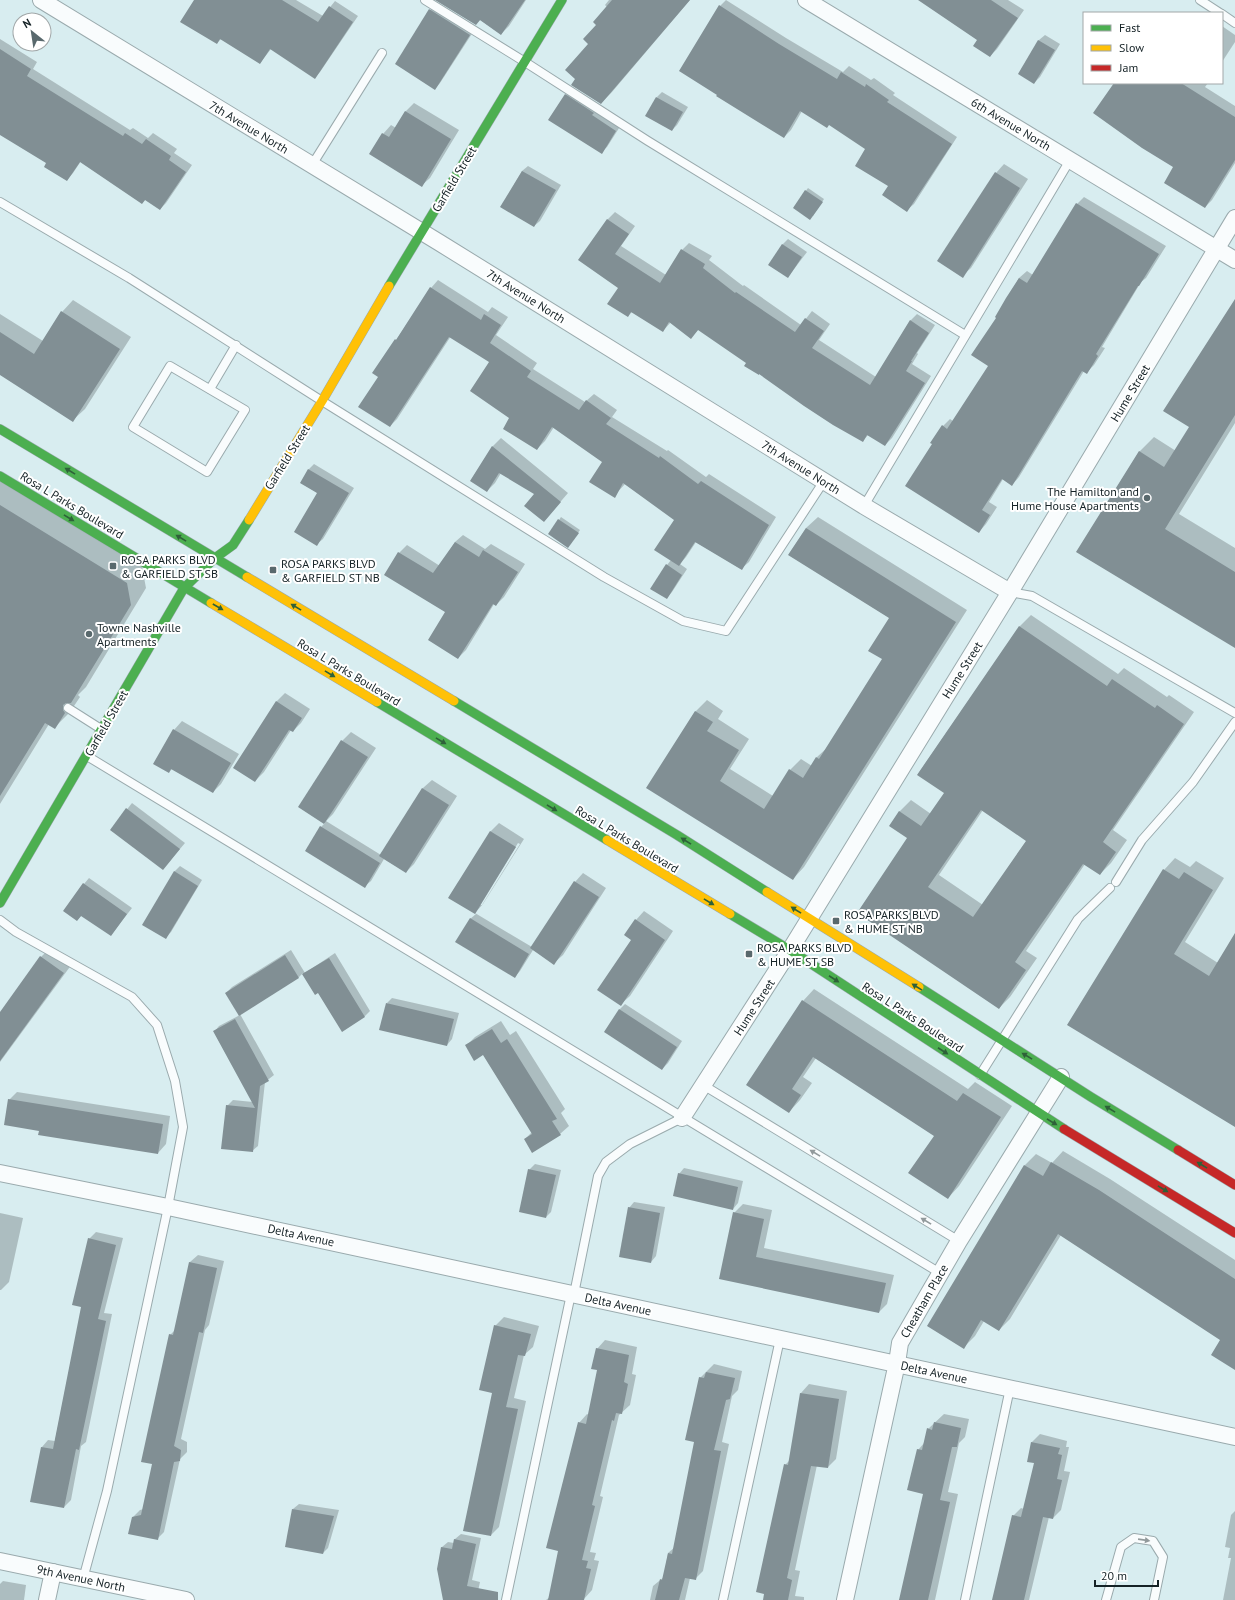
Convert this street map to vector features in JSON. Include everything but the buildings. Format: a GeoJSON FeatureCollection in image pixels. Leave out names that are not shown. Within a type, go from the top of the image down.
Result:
{"type":"FeatureCollection","features":[{"type":"Feature","properties":{"kind":"main road","name":"Garfield Street"},"geometry":{"type":"LineString","coordinates":[[0,903],[184,588],[215,558],[233,545],[322,401],[421,232],[562,0]]}},
{"type":"Feature","properties":{"kind":"main road"},"geometry":{"type":"LineString","coordinates":[[0,429],[676,835],[1091,1097],[1235,1185]]}},
{"type":"Feature","properties":{"kind":"main road","name":"Rosa L Parks Boulevard"},"geometry":{"type":"LineString","coordinates":[[0,476],[184,588],[790,950],[1037,1113],[1235,1233]]}},
{"type":"Feature","properties":{"kind":"street","name":"7th Avenue North"},"geometry":{"type":"LineString","coordinates":[[41,0],[421,232],[864,506],[1010,592]]}},
{"type":"Feature","properties":{"kind":"street","name":"6th Avenue North"},"geometry":{"type":"LineString","coordinates":[[806,0],[1235,260]]}},
{"type":"Feature","properties":{"kind":"street","name":"Hume Street"},"geometry":{"type":"LineString","coordinates":[[682,1118],[790,950],[1010,592],[1235,218]]}},
{"type":"Feature","properties":{"kind":"street","name":"Cheatham Place"},"geometry":{"type":"LineString","coordinates":[[846,1600],[900,1343],[959,1241],[1037,1113],[1061,1077]]}},
{"type":"Feature","properties":{"kind":"street","name":"Delta Avenue"},"geometry":{"type":"LineString","coordinates":[[0,1172],[1235,1436]]}},
{"type":"Feature","properties":{"kind":"street","name":"9th Avenue North"},"geometry":{"type":"LineString","coordinates":[[0,1561],[186,1600]]}},
{"type":"Feature","properties":{"kind":"street"},"geometry":{"type":"LineString","coordinates":[[47,1600],[53,1572]]}},
{"type":"Feature","properties":{"kind":"lane"},"geometry":{"type":"LineString","coordinates":[[425,0],[648,141],[965,335]]}},
{"type":"Feature","properties":{"kind":"lane"},"geometry":{"type":"LineString","coordinates":[[1200,0],[1218,12]]}},
{"type":"Feature","properties":{"kind":"lane"},"geometry":{"type":"LineString","coordinates":[[1223,15],[1235,23]]}},
{"type":"Feature","properties":{"kind":"lane"},"geometry":{"type":"LineString","coordinates":[[312,165],[382,53]]}},
{"type":"Feature","properties":{"kind":"lane"},"geometry":{"type":"LineString","coordinates":[[864,506],[1070,160]]}},
{"type":"Feature","properties":{"kind":"lane"},"geometry":{"type":"LineString","coordinates":[[0,202],[129,278],[322,401],[604,577],[683,621],[726,631],[824,481]]}},
{"type":"Feature","properties":{"kind":"lane"},"geometry":{"type":"LineString","coordinates":[[210,388],[236,345]]}},
{"type":"Feature","properties":{"kind":"lane"},"geometry":{"type":"LineString","coordinates":[[170,366],[210,388],[245,410],[207,472],[133,427],[170,366]]}},
{"type":"Feature","properties":{"kind":"lane"},"geometry":{"type":"LineString","coordinates":[[1010,592],[1032,596],[1235,713]]}},
{"type":"Feature","properties":{"kind":"lane"},"geometry":{"type":"LineString","coordinates":[[68,708],[102,730]]}},
{"type":"Feature","properties":{"kind":"lane"},"geometry":{"type":"LineString","coordinates":[[1116,882],[1142,840],[1193,782],[1235,722]]}},
{"type":"Feature","properties":{"kind":"lane"},"geometry":{"type":"LineString","coordinates":[[87,755],[682,1118],[940,1273]]}},
{"type":"Feature","properties":{"kind":"lane"},"geometry":{"type":"LineString","coordinates":[[980,1075],[1078,919],[1110,888]]}},
{"type":"Feature","properties":{"kind":"lane"},"geometry":{"type":"LineString","coordinates":[[0,920],[16,932],[132,997],[157,1025],[175,1081],[183,1127],[168,1207],[107,1492],[83,1578]]}},
{"type":"Feature","properties":{"kind":"lane"},"geometry":{"type":"LineString","coordinates":[[703,1085],[959,1241]]}},
{"type":"Feature","properties":{"kind":"lane"},"geometry":{"type":"LineString","coordinates":[[506,1600],[598,1176],[606,1162],[630,1144],[682,1118]]}},
{"type":"Feature","properties":{"kind":"lane"},"geometry":{"type":"LineString","coordinates":[[723,1600],[780,1339]]}},
{"type":"Feature","properties":{"kind":"lane"},"geometry":{"type":"LineString","coordinates":[[965,1600],[1010,1388]]}},
{"type":"Feature","properties":{"kind":"lane"},"geometry":{"type":"LineString","coordinates":[[1106,1600],[1120,1547],[1134,1538],[1153,1541],[1163,1557],[1154,1600]]}},
{"type":"Feature","properties":{"kind":"traffic: fast"},"geometry":{"type":"LineString","coordinates":[[389,286],[562,0]]}},
{"type":"Feature","properties":{"kind":"traffic: fast"},"geometry":{"type":"LineString","coordinates":[[0,429],[247,577]]}},
{"type":"Feature","properties":{"kind":"traffic: fast"},"geometry":{"type":"LineString","coordinates":[[0,476],[211,603]]}},
{"type":"Feature","properties":{"kind":"traffic: fast"},"geometry":{"type":"LineString","coordinates":[[0,903],[184,588],[215,558],[233,545],[249,520]]}},
{"type":"Feature","properties":{"kind":"traffic: fast"},"geometry":{"type":"LineString","coordinates":[[454,701],[677,835],[767,892]]}},
{"type":"Feature","properties":{"kind":"traffic: fast"},"geometry":{"type":"LineString","coordinates":[[377,702],[607,840]]}},
{"type":"Feature","properties":{"kind":"traffic: fast"},"geometry":{"type":"LineString","coordinates":[[730,914],[790,950],[1064,1129]]}},
{"type":"Feature","properties":{"kind":"traffic: fast"},"geometry":{"type":"LineString","coordinates":[[919,987],[1091,1097],[1178,1150]]}},
{"type":"Feature","properties":{"kind":"traffic: slow"},"geometry":{"type":"LineString","coordinates":[[249,520],[322,401],[389,286]]}},
{"type":"Feature","properties":{"kind":"traffic: slow"},"geometry":{"type":"LineString","coordinates":[[247,577],[454,701]]}},
{"type":"Feature","properties":{"kind":"traffic: slow"},"geometry":{"type":"LineString","coordinates":[[211,603],[377,702]]}},
{"type":"Feature","properties":{"kind":"traffic: slow"},"geometry":{"type":"LineString","coordinates":[[607,840],[730,914]]}},
{"type":"Feature","properties":{"kind":"traffic: slow"},"geometry":{"type":"LineString","coordinates":[[767,892],[919,987]]}},
{"type":"Feature","properties":{"kind":"traffic: jam"},"geometry":{"type":"LineString","coordinates":[[1064,1129],[1235,1233]]}},
{"type":"Feature","properties":{"kind":"traffic: jam"},"geometry":{"type":"LineString","coordinates":[[1178,1150],[1235,1185]]}},
{"type":"Feature","properties":{"kind":"place","name":"The Hamilton and Hume House Apartments"},"geometry":{"type":"Point","coordinates":[1147,498]}},
{"type":"Feature","properties":{"kind":"place","name":"ROSA PARKS BLVD & GARFIELD ST SB"},"geometry":{"type":"Point","coordinates":[113,566]}},
{"type":"Feature","properties":{"kind":"place","name":"ROSA PARKS BLVD & GARFIELD ST NB"},"geometry":{"type":"Point","coordinates":[273,570]}},
{"type":"Feature","properties":{"kind":"place","name":"Towne Nashville Apartments"},"geometry":{"type":"Point","coordinates":[89,634]}},
{"type":"Feature","properties":{"kind":"place","name":"ROSA PARKS BLVD & HUME ST NB"},"geometry":{"type":"Point","coordinates":[836,921]}},
{"type":"Feature","properties":{"kind":"place","name":"ROSA PARKS BLVD & HUME ST SB"},"geometry":{"type":"Point","coordinates":[749,954]}}]}
